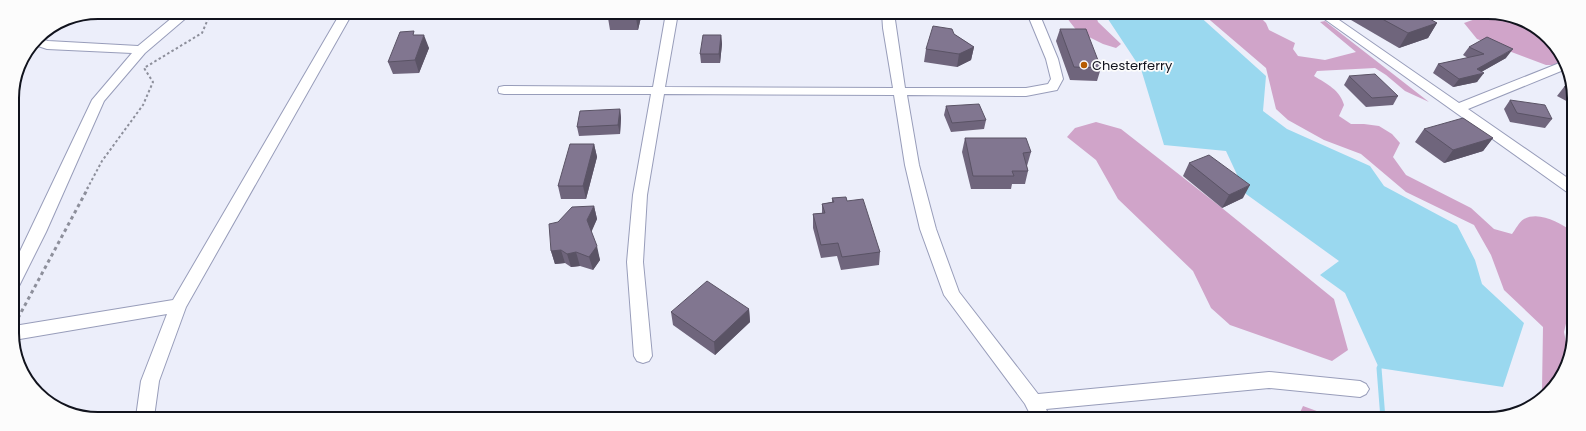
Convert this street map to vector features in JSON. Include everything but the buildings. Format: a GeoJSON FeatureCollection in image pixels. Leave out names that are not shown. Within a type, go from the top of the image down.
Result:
{"type":"FeatureCollection","features":[{"type":"Feature","properties":{"kind":"street"},"geometry":{"type":"LineString","coordinates":[[19,270],[38,232],[98,100],[141,50],[176,19]]}},
{"type":"Feature","properties":{"kind":"street"},"geometry":{"type":"LineString","coordinates":[[146,412],[150,381],[178,306],[343,19]]}},
{"type":"Feature","properties":{"kind":"street"},"geometry":{"type":"LineString","coordinates":[[643,356],[635,262],[640,195],[671,19]]}},
{"type":"Feature","properties":{"kind":"street"},"geometry":{"type":"LineString","coordinates":[[888,19],[912,165],[928,229],[952,295],[1033,402],[1038,412]]}},
{"type":"Feature","properties":{"kind":"street"},"geometry":{"type":"LineString","coordinates":[[504,90],[1026,92],[1052,87],[1057,79],[1052,59],[1035,19]]}},
{"type":"Feature","properties":{"kind":"street"},"geometry":{"type":"LineString","coordinates":[[1328,19],[1459,108],[1567,184]]}},
{"type":"Feature","properties":{"kind":"street"},"geometry":{"type":"LineString","coordinates":[[41,44],[47,46],[141,50]]}},
{"type":"Feature","properties":{"kind":"street"},"geometry":{"type":"LineString","coordinates":[[1459,108],[1561,66]]}},
{"type":"Feature","properties":{"kind":"street"},"geometry":{"type":"LineString","coordinates":[[19,326],[178,306]]}},
{"type":"Feature","properties":{"kind":"street"},"geometry":{"type":"LineString","coordinates":[[1033,402],[1269,380],[1360,389]]}},
{"type":"Feature","properties":{"kind":"path"},"geometry":{"type":"LineString","coordinates":[[19,318],[102,161],[144,105],[153,82],[144,68],[202,33],[208,19]]}},
{"type":"Feature","properties":{"kind":"shaded area"},"geometry":{"type":"Polygon","coordinates":[[[1068,19],[1097,19],[1098,22],[1121,44],[1116,48],[1103,44],[1077,31],[1068,19]]]}},
{"type":"Feature","properties":{"kind":"shaded area"},"geometry":{"type":"Polygon","coordinates":[[[1209,19],[1262,19],[1266,23],[1269,30],[1295,43],[1293,49],[1298,56],[1325,60],[1356,52],[1320,22],[1325,21],[1429,102],[1405,91],[1375,68],[1317,71],[1314,76],[1336,91],[1339,95],[1344,105],[1339,116],[1351,124],[1379,126],[1392,134],[1400,143],[1393,157],[1406,175],[1471,208],[1494,229],[1512,234],[1522,220],[1536,216],[1549,219],[1567,228],[1567,319],[1564,332],[1566,343],[1561,363],[1554,377],[1542,390],[1543,327],[1504,290],[1491,255],[1474,225],[1406,192],[1361,154],[1324,140],[1288,120],[1276,109],[1266,68],[1209,19]]]}},
{"type":"Feature","properties":{"kind":"shaded area"},"geometry":{"type":"Polygon","coordinates":[[[1475,19],[1488,19],[1514,23],[1532,32],[1544,42],[1554,54],[1559,63],[1557,65],[1546,65],[1477,39],[1464,23],[1475,19]]]}},
{"type":"Feature","properties":{"kind":"shaded area"},"geometry":{"type":"Polygon","coordinates":[[[1096,122],[1121,129],[1222,208],[1334,299],[1348,350],[1332,361],[1230,325],[1211,308],[1193,271],[1118,199],[1096,160],[1067,137],[1075,128],[1096,122]]]}},
{"type":"Feature","properties":{"kind":"shaded area"},"geometry":{"type":"Polygon","coordinates":[[[1303,406],[1320,412],[1300,412],[1303,406]]]}},
{"type":"Feature","properties":{"kind":"water"},"geometry":{"type":"Polygon","coordinates":[[[1108,19],[1203,19],[1266,76],[1263,111],[1287,129],[1370,166],[1384,186],[1457,225],[1475,260],[1482,284],[1524,323],[1503,387],[1379,368],[1345,293],[1320,275],[1339,261],[1246,194],[1226,151],[1164,145],[1141,69],[1108,19]]]}},
{"type":"Feature","properties":{"kind":"waterway"},"geometry":{"type":"LineString","coordinates":[[1381,364],[1379,368],[1382,412]]}},
{"type":"Feature","properties":{"kind":"place","name":"Chesterferry"},"geometry":{"type":"Point","coordinates":[1084,65]}}]}
